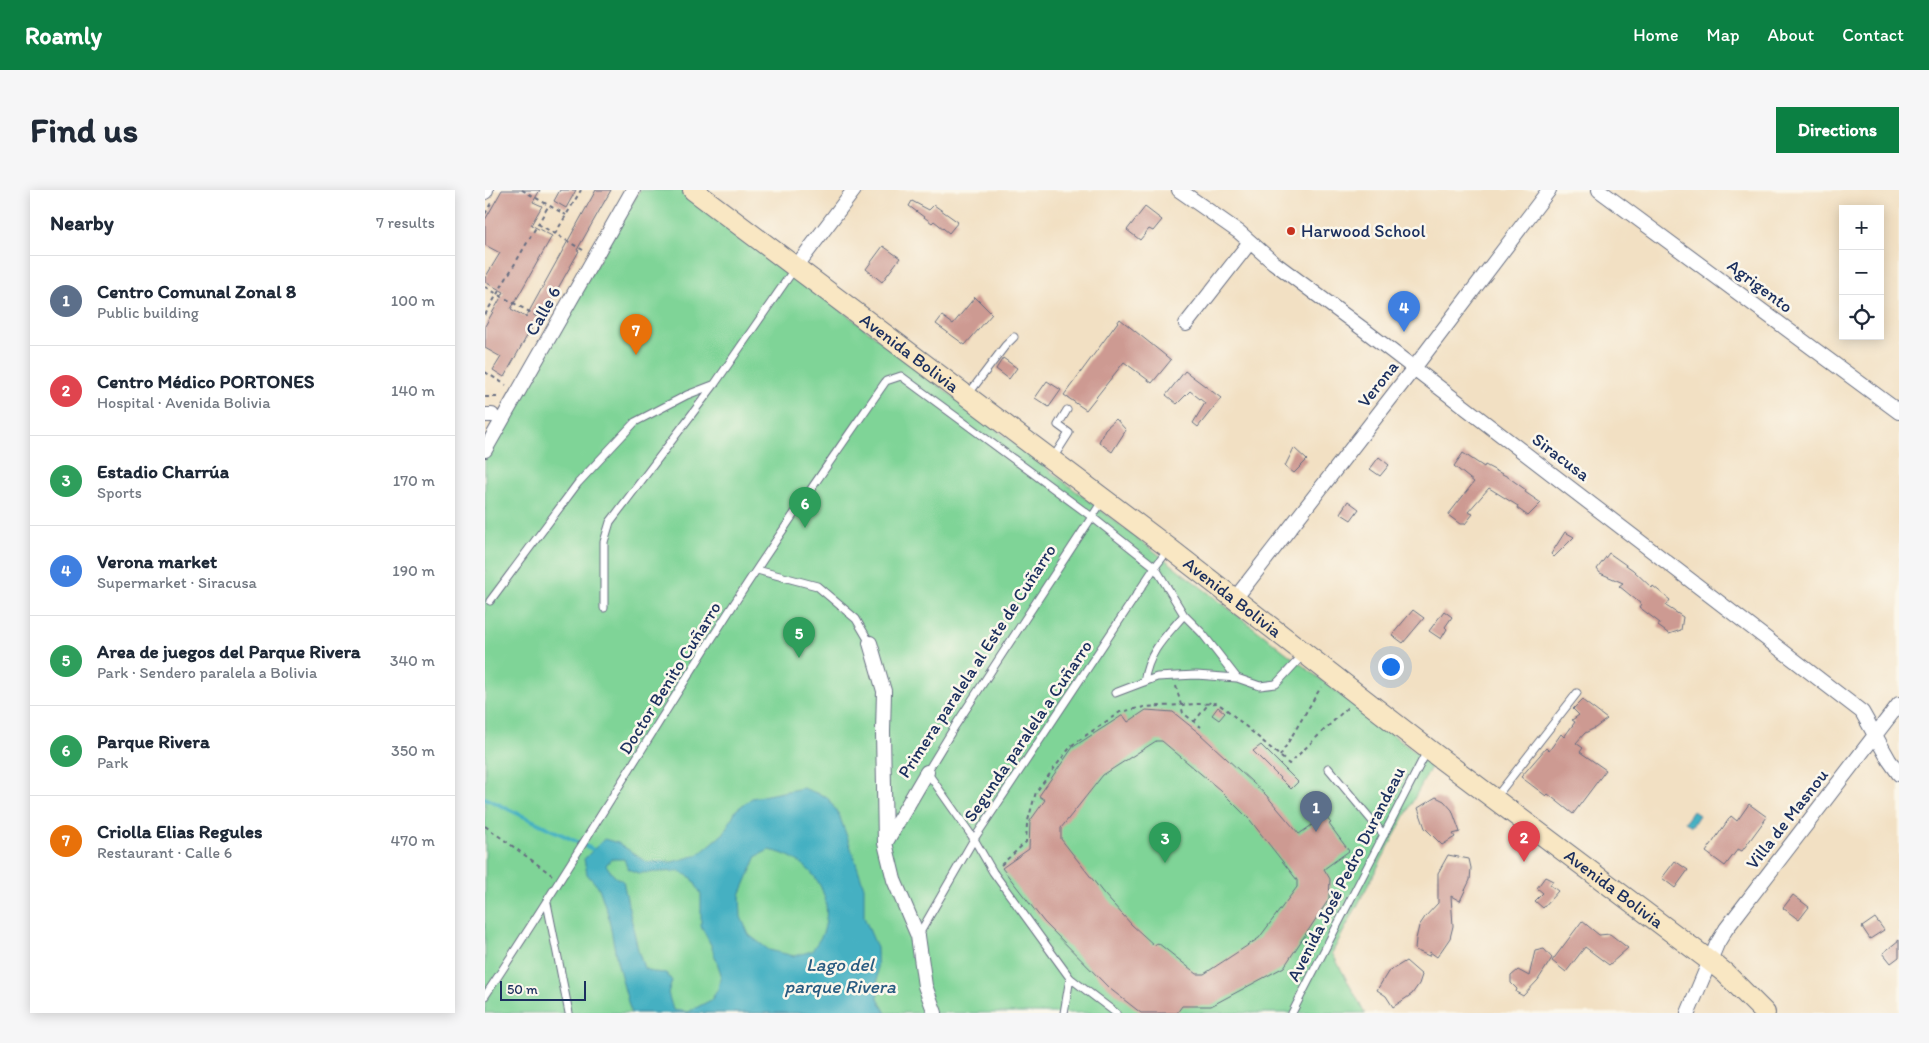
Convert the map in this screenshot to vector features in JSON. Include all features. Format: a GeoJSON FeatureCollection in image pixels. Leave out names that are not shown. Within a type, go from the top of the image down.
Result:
{"type":"FeatureCollection","features":[{"type":"Feature","properties":{"kind":"street","name":"Calle 6"},"geometry":{"type":"LineString","coordinates":[[485,450],[633,190]]}},
{"type":"Feature","properties":{"kind":"street","name":"Avenida Bolivia"},"geometry":{"type":"LineString","coordinates":[[693,190],[1169,548],[1428,750],[1710,960],[1765,1013]]}},
{"type":"Feature","properties":{"kind":"street"},"geometry":{"type":"LineString","coordinates":[[795,268],[854,190]]}},
{"type":"Feature","properties":{"kind":"street","name":"Siracusa"},"geometry":{"type":"LineString","coordinates":[[1179,190],[1250,242],[1273,262],[1862,712],[1899,774]]}},
{"type":"Feature","properties":{"kind":"street","name":"Verona"},"geometry":{"type":"LineString","coordinates":[[1234,600],[1549,190]]}},
{"type":"Feature","properties":{"kind":"street","name":"Agrigento"},"geometry":{"type":"LineString","coordinates":[[1599,190],[1899,412]]}},
{"type":"Feature","properties":{"kind":"street"},"geometry":{"type":"LineString","coordinates":[[1186,324],[1250,242]]}},
{"type":"Feature","properties":{"kind":"street"},"geometry":{"type":"LineString","coordinates":[[870,643],[884,691],[885,843],[894,880],[918,936],[925,986],[935,1013]]}},
{"type":"Feature","properties":{"kind":"street","name":"Villa de Masnou"},"geometry":{"type":"LineString","coordinates":[[1689,1013],[1717,944],[1727,929],[1899,704]]}},
{"type":"Feature","properties":{"kind":"street","name":"Primera paralela al Este de Cuñarro"},"geometry":{"type":"LineString","coordinates":[[885,843],[927,772]]}},
{"type":"Feature","properties":{"kind":"lane"},"geometry":{"type":"LineString","coordinates":[[604,608],[604,542],[610,522],[714,384],[795,268]]}},
{"type":"Feature","properties":{"kind":"lane"},"geometry":{"type":"LineString","coordinates":[[966,397],[1014,337]]}},
{"type":"Feature","properties":{"kind":"lane","name":"Doctor Benito Cuñarro"},"geometry":{"type":"LineString","coordinates":[[485,996],[547,903],[724,619],[887,380],[901,376],[1092,517]]}},
{"type":"Feature","properties":{"kind":"lane"},"geometry":{"type":"LineString","coordinates":[[490,601],[579,483],[635,422],[678,399],[714,384]]}},
{"type":"Feature","properties":{"kind":"lane"},"geometry":{"type":"LineString","coordinates":[[1051,461],[1069,433],[1058,425],[1067,410]]}},
{"type":"Feature","properties":{"kind":"lane","name":"Primera paralela al Este de Cuñarro"},"geometry":{"type":"LineString","coordinates":[[927,772],[1103,500]]}},
{"type":"Feature","properties":{"kind":"lane"},"geometry":{"type":"LineString","coordinates":[[1092,517],[1155,567],[1185,615],[1202,633],[1237,678]]}},
{"type":"Feature","properties":{"kind":"lane","name":"Segunda paralela a Cuñarro"},"geometry":{"type":"LineString","coordinates":[[918,936],[974,839],[1169,548]]}},
{"type":"Feature","properties":{"kind":"lane"},"geometry":{"type":"LineString","coordinates":[[757,570],[817,586],[856,619],[870,643]]}},
{"type":"Feature","properties":{"kind":"lane"},"geometry":{"type":"LineString","coordinates":[[1144,682],[1147,664],[1160,643],[1185,615]]}},
{"type":"Feature","properties":{"kind":"lane"},"geometry":{"type":"LineString","coordinates":[[1115,693],[1157,677],[1174,676],[1196,675],[1237,678],[1260,686],[1276,684],[1304,653]]}},
{"type":"Feature","properties":{"kind":"lane"},"geometry":{"type":"LineString","coordinates":[[1494,799],[1577,694]]}},
{"type":"Feature","properties":{"kind":"lane","name":"Avenida José Pedro Durandeau"},"geometry":{"type":"LineString","coordinates":[[1292,1013],[1428,750]]}},
{"type":"Feature","properties":{"kind":"lane"},"geometry":{"type":"LineString","coordinates":[[1328,768],[1384,835]]}},
{"type":"Feature","properties":{"kind":"lane"},"geometry":{"type":"LineString","coordinates":[[927,772],[974,839],[993,872],[1070,978],[1116,1013]]}},
{"type":"Feature","properties":{"kind":"lane"},"geometry":{"type":"LineString","coordinates":[[547,903],[569,1013]]}},
{"type":"Feature","properties":{"kind":"lane"},"geometry":{"type":"LineString","coordinates":[[1064,1013],[1070,978]]}},
{"type":"Feature","properties":{"kind":"path"},"geometry":{"type":"LineString","coordinates":[[522,190],[566,215]]}},
{"type":"Feature","properties":{"kind":"path"},"geometry":{"type":"LineString","coordinates":[[555,234],[581,190]]}},
{"type":"Feature","properties":{"kind":"path"},"geometry":{"type":"LineString","coordinates":[[485,315],[549,205]]}},
{"type":"Feature","properties":{"kind":"path"},"geometry":{"type":"LineString","coordinates":[[538,224],[588,253]]}},
{"type":"Feature","properties":{"kind":"path"},"geometry":{"type":"LineString","coordinates":[[485,287],[548,323]]}},
{"type":"Feature","properties":{"kind":"path"},"geometry":{"type":"LineString","coordinates":[[485,372],[510,387]]}},
{"type":"Feature","properties":{"kind":"path"},"geometry":{"type":"LineString","coordinates":[[485,397],[504,397]]}},
{"type":"Feature","properties":{"kind":"path"},"geometry":{"type":"LineString","coordinates":[[1280,756],[1330,673]]}},
{"type":"Feature","properties":{"kind":"path"},"geometry":{"type":"LineString","coordinates":[[1174,676],[1183,713],[1201,727]]}},
{"type":"Feature","properties":{"kind":"path"},"geometry":{"type":"LineString","coordinates":[[993,872],[1026,842],[1027,824],[1036,792],[1072,745],[1120,712],[1144,707],[1210,702],[1223,705],[1289,764],[1360,696]]}},
{"type":"Feature","properties":{"kind":"path"},"geometry":{"type":"LineString","coordinates":[[1194,722],[1210,702]]}},
{"type":"Feature","properties":{"kind":"path"},"geometry":{"type":"LineString","coordinates":[[485,826],[560,881]]}},
{"type":"Feature","properties":{"kind":"green space"},"geometry":{"type":"Polygon","coordinates":[[[640,190],[685,190],[1432,765],[1332,953],[1365,1013],[485,1013],[485,455],[640,190]]]}},
{"type":"Feature","properties":{"kind":"water","name":"Lago del parque Rivera"},"geometry":{"type":"Polygon","coordinates":[[[803,788],[827,797],[839,815],[864,887],[864,917],[877,948],[878,999],[886,1013],[631,1013],[617,961],[608,914],[599,888],[587,874],[584,859],[604,839],[618,843],[647,862],[672,862],[698,855],[724,833],[736,810],[752,798],[803,788]],[[769,850],[757,856],[740,895],[741,917],[749,935],[769,950],[794,956],[812,951],[824,930],[826,902],[822,889],[815,878],[796,860],[769,850]],[[611,859],[606,865],[614,876],[623,881],[638,950],[644,968],[652,972],[666,973],[672,981],[668,993],[673,1010],[688,1012],[711,1000],[718,989],[721,974],[711,945],[701,926],[701,894],[692,878],[679,871],[638,873],[628,869],[624,859],[611,859]]]}},
{"type":"Feature","properties":{"kind":"water"},"geometry":{"type":"Polygon","coordinates":[[[1693,811],[1699,815],[1692,826],[1685,822],[1693,811]]]}},
{"type":"Feature","properties":{"kind":"building"},"geometry":{"type":"Polygon","coordinates":[[[502,190],[540,190],[533,202],[542,206],[531,225],[552,236],[511,309],[526,317],[596,190],[611,190],[543,315],[540,313],[504,377],[493,370],[501,357],[485,348],[485,326],[504,292],[485,282],[485,278],[500,253],[485,245],[485,220],[502,190]]]}},
{"type":"Feature","properties":{"kind":"building"},"geometry":{"type":"Polygon","coordinates":[[[560,190],[576,190],[566,208],[554,201],[560,190]]]}},
{"type":"Feature","properties":{"kind":"building"},"geometry":{"type":"Polygon","coordinates":[[[912,201],[929,210],[934,205],[958,222],[949,233],[934,221],[932,223],[909,206],[912,201]]]}},
{"type":"Feature","properties":{"kind":"building"},"geometry":{"type":"Polygon","coordinates":[[[1145,207],[1162,220],[1153,231],[1149,229],[1140,240],[1127,230],[1145,207]]]}},
{"type":"Feature","properties":{"kind":"building"},"geometry":{"type":"Polygon","coordinates":[[[883,246],[900,258],[882,282],[866,269],[883,246]]]}},
{"type":"Feature","properties":{"kind":"building"},"geometry":{"type":"Polygon","coordinates":[[[975,297],[992,314],[965,345],[936,324],[942,316],[953,324],[975,297]]]}},
{"type":"Feature","properties":{"kind":"building"},"geometry":{"type":"Polygon","coordinates":[[[1120,319],[1171,360],[1152,383],[1124,362],[1086,410],[1064,395],[1120,319]]]}},
{"type":"Feature","properties":{"kind":"building"},"geometry":{"type":"Polygon","coordinates":[[[1003,358],[1017,368],[1009,379],[996,369],[1003,358]]]}},
{"type":"Feature","properties":{"kind":"building"},"geometry":{"type":"Polygon","coordinates":[[[1185,371],[1221,398],[1198,427],[1193,423],[1205,403],[1190,391],[1177,404],[1166,395],[1185,371]]]}},
{"type":"Feature","properties":{"kind":"building"},"geometry":{"type":"Polygon","coordinates":[[[1047,381],[1061,390],[1049,407],[1035,398],[1047,381]]]}},
{"type":"Feature","properties":{"kind":"building"},"geometry":{"type":"Polygon","coordinates":[[[1116,419],[1126,430],[1112,452],[1099,442],[1105,429],[1116,419]]]}},
{"type":"Feature","properties":{"kind":"building"},"geometry":{"type":"Polygon","coordinates":[[[1294,448],[1307,460],[1294,473],[1285,466],[1294,448]]]}},
{"type":"Feature","properties":{"kind":"building"},"geometry":{"type":"Polygon","coordinates":[[[1463,453],[1484,467],[1485,465],[1508,477],[1541,503],[1528,516],[1517,508],[1518,506],[1489,488],[1468,512],[1473,514],[1465,524],[1460,524],[1448,515],[1474,482],[1454,466],[1463,453]]]}},
{"type":"Feature","properties":{"kind":"building"},"geometry":{"type":"Polygon","coordinates":[[[1379,457],[1389,465],[1380,476],[1370,469],[1379,457]]]}},
{"type":"Feature","properties":{"kind":"building"},"geometry":{"type":"Polygon","coordinates":[[[1348,501],[1359,509],[1351,520],[1340,513],[1348,501]]]}},
{"type":"Feature","properties":{"kind":"building"},"geometry":{"type":"Polygon","coordinates":[[[1565,532],[1574,537],[1554,557],[1551,554],[1565,532]]]}},
{"type":"Feature","properties":{"kind":"building"},"geometry":{"type":"Polygon","coordinates":[[[1609,553],[1670,600],[1666,606],[1683,617],[1681,630],[1669,634],[1658,626],[1660,623],[1639,607],[1641,604],[1619,586],[1623,583],[1600,573],[1597,569],[1609,553]]]}},
{"type":"Feature","properties":{"kind":"building"},"geometry":{"type":"Polygon","coordinates":[[[1413,610],[1424,618],[1403,643],[1392,635],[1413,610]]]}},
{"type":"Feature","properties":{"kind":"building"},"geometry":{"type":"Polygon","coordinates":[[[1444,611],[1452,617],[1445,627],[1447,629],[1441,639],[1429,631],[1444,611]]]}},
{"type":"Feature","properties":{"kind":"building"},"geometry":{"type":"Polygon","coordinates":[[[1582,700],[1607,719],[1585,733],[1576,743],[1583,748],[1580,752],[1606,770],[1573,814],[1548,794],[1546,796],[1521,777],[1546,748],[1549,751],[1561,734],[1564,737],[1575,722],[1572,720],[1579,715],[1573,709],[1582,700]]]}},
{"type":"Feature","properties":{"kind":"building"},"geometry":{"type":"Polygon","coordinates":[[[1218,707],[1225,713],[1219,720],[1212,715],[1218,707]]]}},
{"type":"Feature","properties":{"kind":"building"},"geometry":{"type":"Polygon","coordinates":[[[1146,710],[1173,712],[1199,733],[1266,795],[1299,834],[1325,816],[1349,851],[1324,869],[1330,879],[1329,899],[1284,967],[1211,1006],[1182,1006],[1177,1013],[1141,1013],[1109,988],[1044,922],[1002,868],[1029,849],[1030,821],[1045,800],[1039,796],[1073,747],[1123,715],[1128,722],[1146,710]],[[1156,741],[1103,775],[1061,828],[1061,839],[1104,894],[1132,925],[1154,945],[1158,943],[1197,974],[1204,974],[1259,938],[1297,887],[1297,880],[1250,820],[1220,790],[1162,741],[1156,741]]]}},
{"type":"Feature","properties":{"kind":"building"},"geometry":{"type":"Polygon","coordinates":[[[1261,745],[1298,782],[1291,789],[1253,751],[1261,745]]]}},
{"type":"Feature","properties":{"kind":"building"},"geometry":{"type":"Polygon","coordinates":[[[1436,797],[1444,801],[1452,810],[1460,832],[1453,834],[1455,837],[1442,845],[1425,828],[1418,808],[1436,797]]]}},
{"type":"Feature","properties":{"kind":"building"},"geometry":{"type":"Polygon","coordinates":[[[1749,804],[1767,817],[1742,851],[1738,849],[1725,866],[1706,852],[1731,816],[1737,821],[1749,804]]]}},
{"type":"Feature","properties":{"kind":"building"},"geometry":{"type":"Polygon","coordinates":[[[1448,855],[1469,859],[1471,868],[1470,880],[1460,901],[1451,896],[1453,926],[1450,938],[1437,957],[1430,952],[1429,956],[1415,950],[1416,939],[1419,926],[1438,903],[1438,873],[1448,855]]]}},
{"type":"Feature","properties":{"kind":"building"},"geometry":{"type":"Polygon","coordinates":[[[1675,861],[1688,870],[1675,888],[1662,878],[1675,861]]]}},
{"type":"Feature","properties":{"kind":"building"},"geometry":{"type":"Polygon","coordinates":[[[1545,877],[1553,881],[1550,885],[1558,891],[1543,908],[1535,901],[1543,893],[1537,888],[1545,877]]]}},
{"type":"Feature","properties":{"kind":"building"},"geometry":{"type":"Polygon","coordinates":[[[1793,895],[1809,907],[1799,920],[1783,908],[1793,895]]]}},
{"type":"Feature","properties":{"kind":"building"},"geometry":{"type":"Polygon","coordinates":[[[1875,918],[1884,930],[1870,939],[1862,927],[1875,918]]]}},
{"type":"Feature","properties":{"kind":"building"},"geometry":{"type":"Polygon","coordinates":[[[1582,921],[1599,935],[1610,934],[1628,948],[1609,965],[1585,947],[1566,972],[1552,961],[1582,921]]]}},
{"type":"Feature","properties":{"kind":"building"},"geometry":{"type":"Polygon","coordinates":[[[1899,940],[1899,957],[1891,963],[1883,953],[1899,940]]]}},
{"type":"Feature","properties":{"kind":"building"},"geometry":{"type":"Polygon","coordinates":[[[1544,949],[1552,958],[1538,980],[1523,996],[1516,992],[1517,989],[1511,983],[1511,976],[1518,970],[1529,976],[1535,951],[1544,949]]]}},
{"type":"Feature","properties":{"kind":"building"},"geometry":{"type":"Polygon","coordinates":[[[1406,961],[1422,975],[1419,984],[1412,994],[1393,1007],[1386,996],[1377,990],[1388,972],[1406,961]]]}},
{"type":"Feature","properties":{"kind":"waterway"},"geometry":{"type":"LineString","coordinates":[[485,798],[592,849]]}},
{"type":"Feature","properties":{"kind":"place","name":"Harwood School"},"geometry":{"type":"Point","coordinates":[1291,231]}},
{"type":"Feature","properties":{"kind":"place","name":"Verona market"},"geometry":{"type":"Point","coordinates":[1404,332]}},
{"type":"Feature","properties":{"kind":"place","name":"Criolla Elias Regules"},"geometry":{"type":"Point","coordinates":[636,355]}},
{"type":"Feature","properties":{"kind":"place","name":"Parque Rivera"},"geometry":{"type":"Point","coordinates":[805,528]}},
{"type":"Feature","properties":{"kind":"place","name":"Area de juegos del Parque Rivera"},"geometry":{"type":"Point","coordinates":[799,658]}},
{"type":"Feature","properties":{"kind":"place","name":"Centro Comunal Zonal 8"},"geometry":{"type":"Point","coordinates":[1316,832]}},
{"type":"Feature","properties":{"kind":"place","name":"Centro Médico PORTONES"},"geometry":{"type":"Point","coordinates":[1524,862]}},
{"type":"Feature","properties":{"kind":"place","name":"Estadio Charrúa"},"geometry":{"type":"Point","coordinates":[1165,863]}}]}
